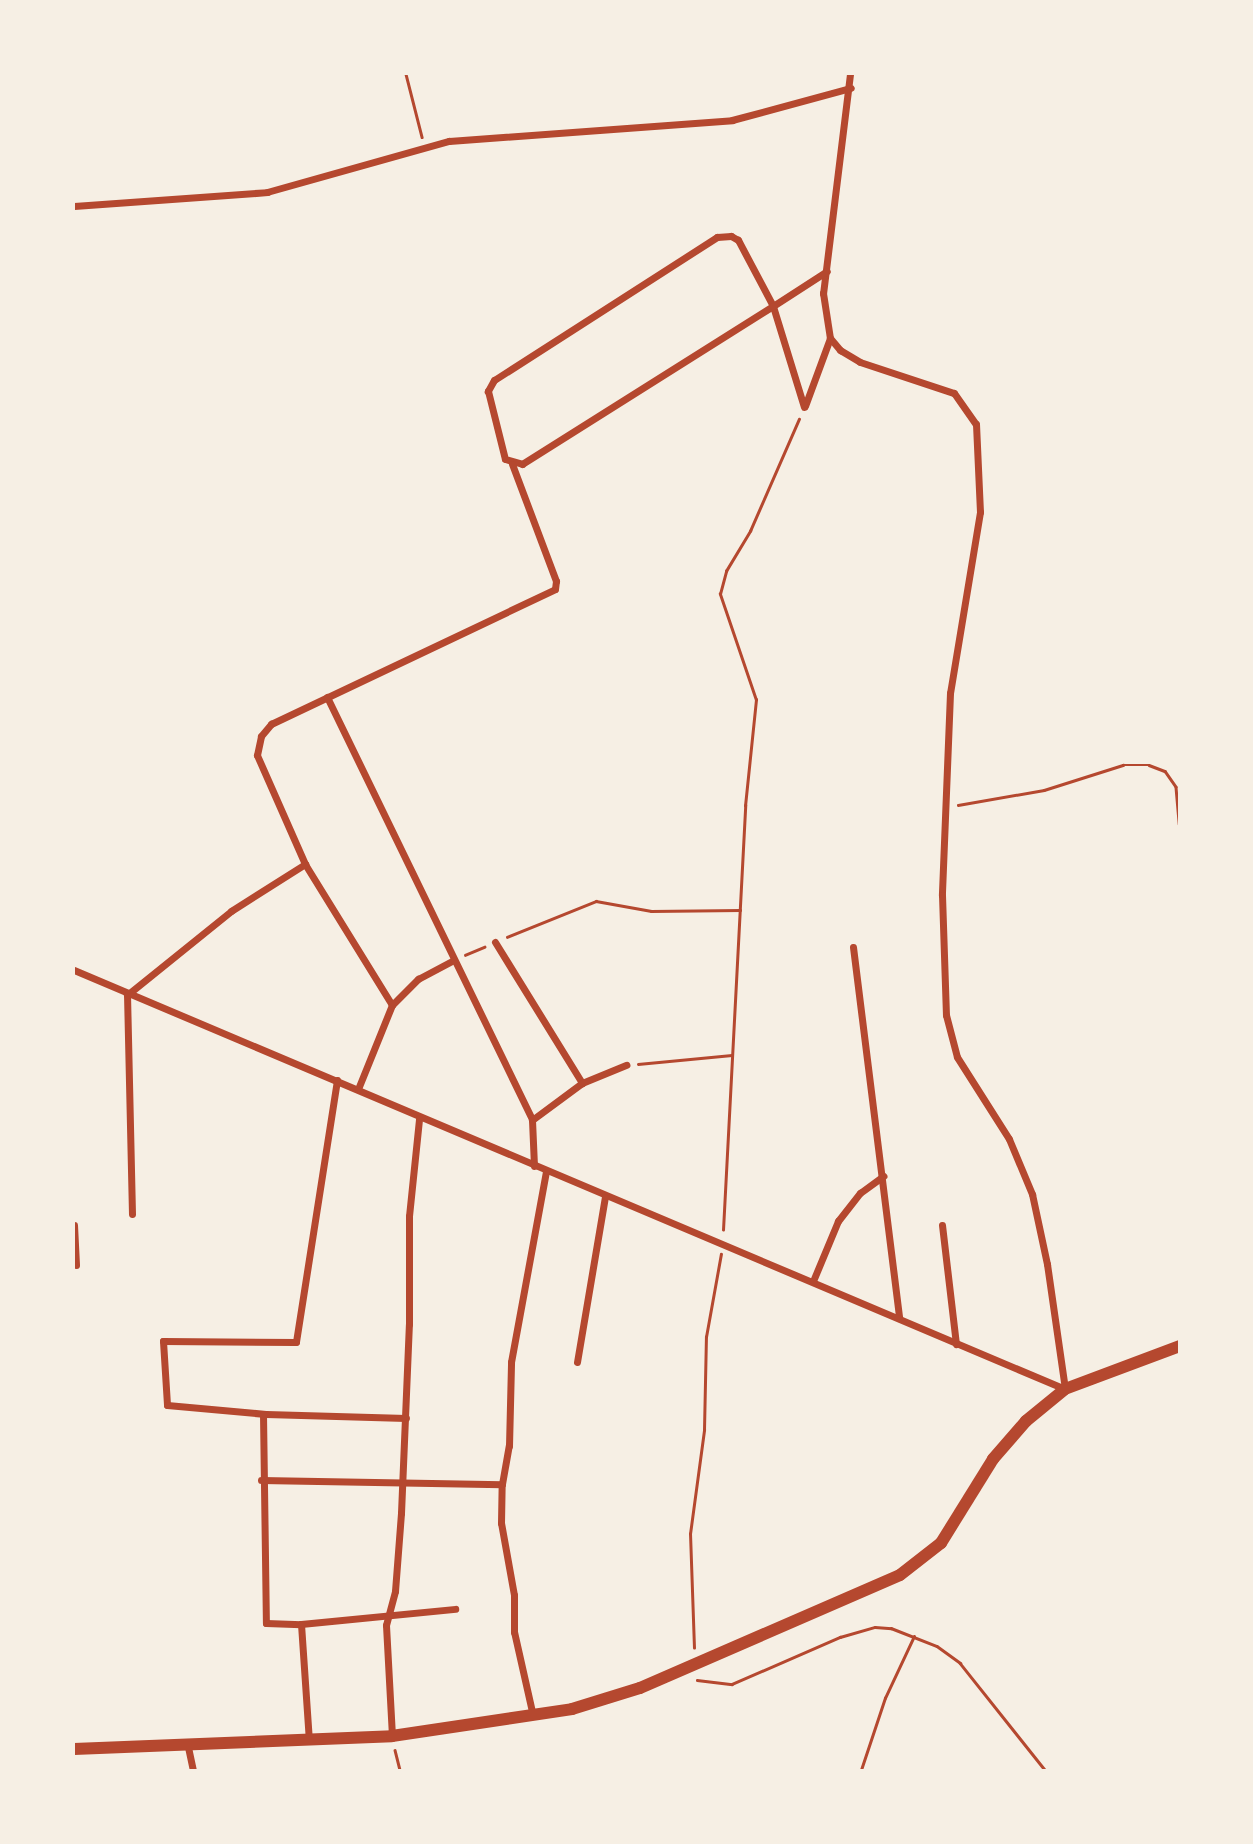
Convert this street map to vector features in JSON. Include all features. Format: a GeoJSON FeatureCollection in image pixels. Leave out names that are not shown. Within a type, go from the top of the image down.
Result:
{"type":"FeatureCollection","features":[{"type":"Feature","properties":{"kind":"street"},"geometry":{"type":"LineString","coordinates":[[852,74],[823,293],[830,338],[839,350],[860,362],[954,394],[976,424],[980,512],[950,693],[945,808],[942,895],[950,1040],[1009,1139],[1032,1194],[1047,1264],[1065,1389]]}},
{"type":"Feature","properties":{"kind":"street"},"geometry":{"type":"LineString","coordinates":[[74,206],[267,192],[425,147],[512,134],[732,120],[850,88]]}},
{"type":"Feature","properties":{"kind":"street"},"geometry":{"type":"LineString","coordinates":[[392,1005],[305,864],[257,755],[261,736],[271,724],[555,589],[556,581],[512,464],[505,459],[488,401],[494,380],[717,237],[738,240],[773,306],[804,407]]}},
{"type":"Feature","properties":{"kind":"street"},"geometry":{"type":"LineString","coordinates":[[512,464],[522,464],[827,271]]}},
{"type":"Feature","properties":{"kind":"street"},"geometry":{"type":"LineString","coordinates":[[804,407],[830,338]]}},
{"type":"Feature","properties":{"kind":"street"},"geometry":{"type":"LineString","coordinates":[[327,697],[532,1120],[537,1145],[534,1166]]}},
{"type":"Feature","properties":{"kind":"street"},"geometry":{"type":"LineString","coordinates":[[128,995],[231,911],[305,864]]}},
{"type":"Feature","properties":{"kind":"street"},"geometry":{"type":"LineString","coordinates":[[495,942],[582,1083]]}},
{"type":"Feature","properties":{"kind":"street"},"geometry":{"type":"LineString","coordinates":[[853,947],[899,1318]]}},
{"type":"Feature","properties":{"kind":"street"},"geometry":{"type":"LineString","coordinates":[[358,1089],[392,1005],[418,979],[453,960]]}},
{"type":"Feature","properties":{"kind":"street"},"geometry":{"type":"LineString","coordinates":[[74,970],[128,995],[358,1089],[419,1119],[722,1243],[1065,1389]]}},
{"type":"Feature","properties":{"kind":"street"},"geometry":{"type":"LineString","coordinates":[[128,995],[132,1214]]}},
{"type":"Feature","properties":{"kind":"street"},"geometry":{"type":"LineString","coordinates":[[532,1120],[582,1083],[626,1065]]}},
{"type":"Feature","properties":{"kind":"street"},"geometry":{"type":"LineString","coordinates":[[337,1080],[296,1342],[163,1341],[167,1405],[263,1414],[406,1418]]}},
{"type":"Feature","properties":{"kind":"street"},"geometry":{"type":"LineString","coordinates":[[392,1736],[394,1698],[386,1638],[403,1483],[409,1216],[419,1119]]}},
{"type":"Feature","properties":{"kind":"street"},"geometry":{"type":"LineString","coordinates":[[533,1716],[514,1632],[514,1595],[501,1523],[502,1484],[509,1446],[511,1362],[547,1172]]}},
{"type":"Feature","properties":{"kind":"street"},"geometry":{"type":"LineString","coordinates":[[813,1282],[850,1203],[883,1176]]}},
{"type":"Feature","properties":{"kind":"street"},"geometry":{"type":"LineString","coordinates":[[577,1362],[605,1197]]}},
{"type":"Feature","properties":{"kind":"street"},"geometry":{"type":"LineString","coordinates":[[74,1225],[76,1265]]}},
{"type":"Feature","properties":{"kind":"street"},"geometry":{"type":"LineString","coordinates":[[942,1225],[956,1344]]}},
{"type":"Feature","properties":{"kind":"street"},"geometry":{"type":"LineString","coordinates":[[74,1749],[188,1747],[392,1736],[533,1716],[598,1702],[677,1673],[900,1575],[922,1561],[954,1525],[993,1459],[1026,1421],[1065,1389],[1180,1346]]}},
{"type":"Feature","properties":{"kind":"street"},"geometry":{"type":"LineString","coordinates":[[263,1414],[261,1480],[267,1623],[301,1623],[455,1609]]}},
{"type":"Feature","properties":{"kind":"street"},"geometry":{"type":"LineString","coordinates":[[261,1480],[502,1484]]}},
{"type":"Feature","properties":{"kind":"street"},"geometry":{"type":"LineString","coordinates":[[301,1623],[309,1741]]}},
{"type":"Feature","properties":{"kind":"street"},"geometry":{"type":"LineString","coordinates":[[188,1747],[193,1770]]}},
{"type":"Feature","properties":{"kind":"path"},"geometry":{"type":"LineString","coordinates":[[406,74],[425,147]]}},
{"type":"Feature","properties":{"kind":"path"},"geometry":{"type":"LineString","coordinates":[[696,1665],[690,1605],[690,1534],[704,1430],[706,1337],[722,1243],[740,910],[756,701],[720,594],[726,571],[750,531],[804,407]]}},
{"type":"Feature","properties":{"kind":"path"},"geometry":{"type":"LineString","coordinates":[[945,808],[1044,790],[1123,765],[1149,765],[1165,771],[1176,787],[1179,824]]}},
{"type":"Feature","properties":{"kind":"path"},"geometry":{"type":"LineString","coordinates":[[453,960],[596,901],[651,911],[740,910]]}},
{"type":"Feature","properties":{"kind":"path"},"geometry":{"type":"LineString","coordinates":[[626,1065],[732,1055]]}},
{"type":"Feature","properties":{"kind":"path"},"geometry":{"type":"LineString","coordinates":[[677,1673],[719,1686],[732,1684],[859,1631],[891,1628],[914,1636],[960,1663],[1045,1770]]}},
{"type":"Feature","properties":{"kind":"path"},"geometry":{"type":"LineString","coordinates":[[861,1770],[885,1698],[914,1636]]}},
{"type":"Feature","properties":{"kind":"path"},"geometry":{"type":"LineString","coordinates":[[392,1736],[400,1770]]}}]}
